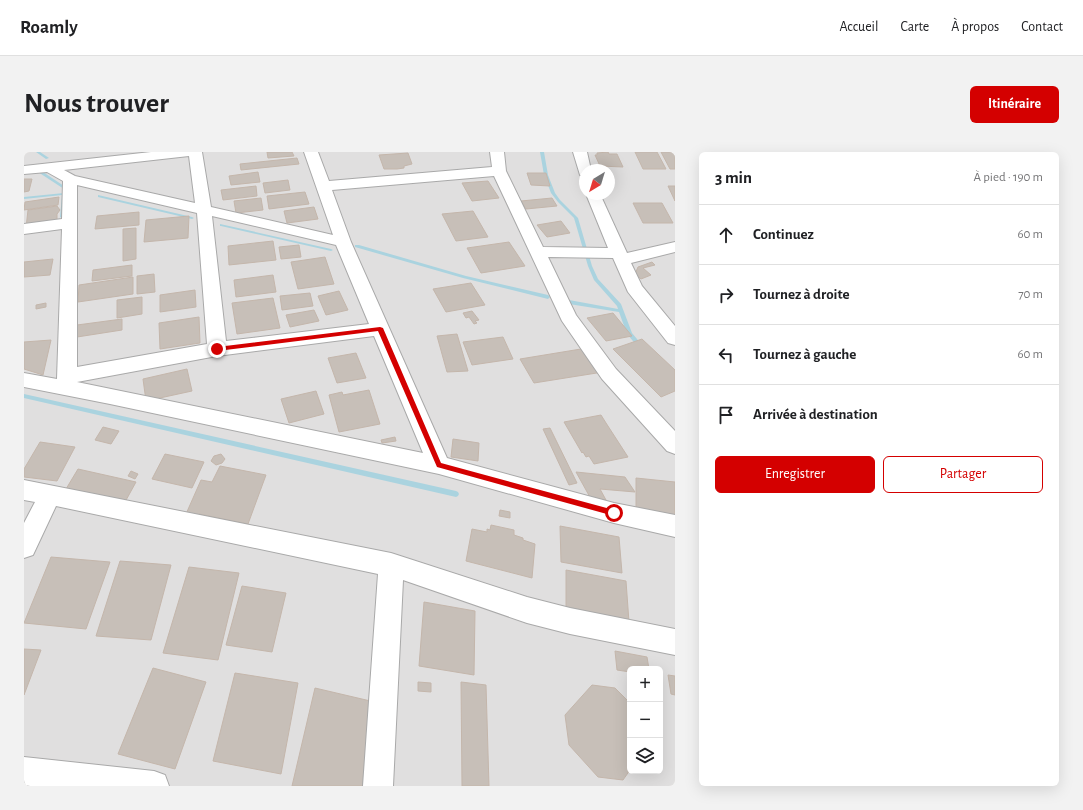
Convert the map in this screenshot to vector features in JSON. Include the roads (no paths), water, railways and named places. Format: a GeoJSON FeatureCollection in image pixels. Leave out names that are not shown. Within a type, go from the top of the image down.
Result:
{"type":"FeatureCollection","features":[{"type":"Feature","properties":{"kind":"street"},"geometry":{"type":"LineString","coordinates":[[24,170],[188,152]]}},
{"type":"Feature","properties":{"kind":"street"},"geometry":{"type":"LineString","coordinates":[[195,152],[204,211],[217,349]]}},
{"type":"Feature","properties":{"kind":"street"},"geometry":{"type":"LineString","coordinates":[[311,152],[343,242],[439,465]]}},
{"type":"Feature","properties":{"kind":"street"},"geometry":{"type":"LineString","coordinates":[[497,152],[498,171],[568,317],[609,374],[675,445]]}},
{"type":"Feature","properties":{"kind":"street"},"geometry":{"type":"LineString","coordinates":[[580,152],[583,164]]}},
{"type":"Feature","properties":{"kind":"street"},"geometry":{"type":"LineString","coordinates":[[49,167],[70,179],[343,242]]}},
{"type":"Feature","properties":{"kind":"street"},"geometry":{"type":"LineString","coordinates":[[323,186],[498,171]]}},
{"type":"Feature","properties":{"kind":"street"},"geometry":{"type":"LineString","coordinates":[[67,382],[70,179]]}},
{"type":"Feature","properties":{"kind":"street"},"geometry":{"type":"LineString","coordinates":[[596,200],[634,288],[675,338]]}},
{"type":"Feature","properties":{"kind":"street"},"geometry":{"type":"LineString","coordinates":[[24,229],[69,223]]}},
{"type":"Feature","properties":{"kind":"street"},"geometry":{"type":"LineString","coordinates":[[537,252],[586,252],[619,256],[675,247]]}},
{"type":"Feature","properties":{"kind":"street"},"geometry":{"type":"LineString","coordinates":[[67,382],[217,349],[380,328]]}},
{"type":"Feature","properties":{"kind":"street"},"geometry":{"type":"LineString","coordinates":[[24,380],[67,382],[439,465],[614,513],[675,526]]}},
{"type":"Feature","properties":{"kind":"street"},"geometry":{"type":"LineString","coordinates":[[24,490],[391,565],[528,610],[570,621],[675,642]]}},
{"type":"Feature","properties":{"kind":"street"},"geometry":{"type":"LineString","coordinates":[[24,547],[50,495]]}},
{"type":"Feature","properties":{"kind":"street"},"geometry":{"type":"LineString","coordinates":[[378,786],[391,565]]}},
{"type":"Feature","properties":{"kind":"street"},"geometry":{"type":"LineString","coordinates":[[24,772],[154,786]]}},
{"type":"Feature","properties":{"kind":"waterway"},"geometry":{"type":"LineString","coordinates":[[38,152],[47,158]]}},
{"type":"Feature","properties":{"kind":"waterway"},"geometry":{"type":"LineString","coordinates":[[542,152],[546,175],[553,193],[576,218],[590,266],[596,280],[619,305],[630,334],[640,346]]}},
{"type":"Feature","properties":{"kind":"waterway"},"geometry":{"type":"LineString","coordinates":[[39,171],[65,188]]}},
{"type":"Feature","properties":{"kind":"waterway"},"geometry":{"type":"LineString","coordinates":[[24,198],[64,194],[62,217]]}},
{"type":"Feature","properties":{"kind":"waterway"},"geometry":{"type":"LineString","coordinates":[[99,196],[192,218]]}},
{"type":"Feature","properties":{"kind":"waterway"},"geometry":{"type":"LineString","coordinates":[[221,225],[331,250]]}},
{"type":"Feature","properties":{"kind":"waterway"},"geometry":{"type":"LineString","coordinates":[[357,246],[465,277],[548,297]]}},
{"type":"Feature","properties":{"kind":"waterway"},"geometry":{"type":"LineString","coordinates":[[569,302],[621,311]]}},
{"type":"Feature","properties":{"kind":"waterway"},"geometry":{"type":"LineString","coordinates":[[24,396],[456,494]]}}]}
